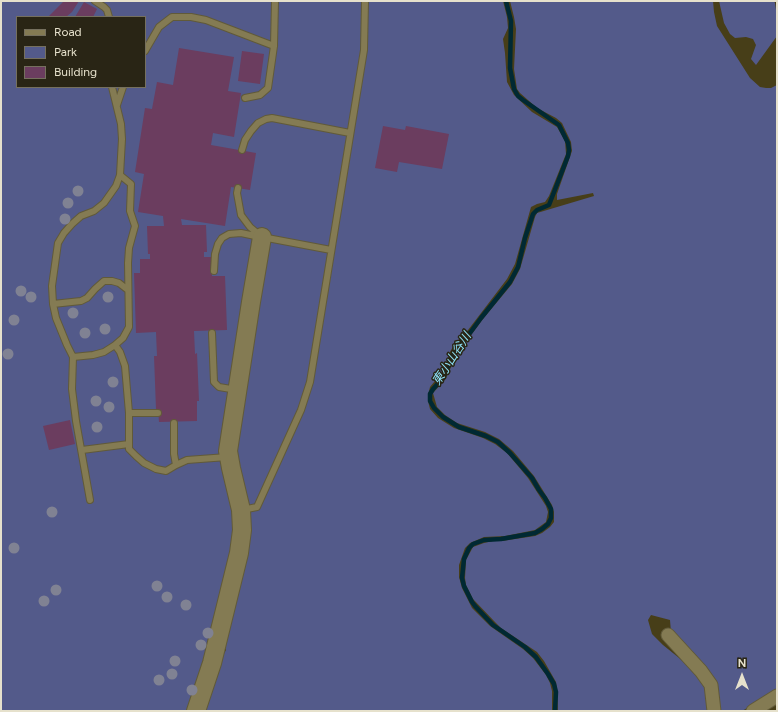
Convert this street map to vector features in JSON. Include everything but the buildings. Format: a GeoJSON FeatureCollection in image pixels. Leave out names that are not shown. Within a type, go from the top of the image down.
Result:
{"type":"FeatureCollection","features":[{"type":"Feature","properties":{"kind":"street"},"geometry":{"type":"LineString","coordinates":[[196,711],[212,663],[239,553],[242,530],[241,510],[228,451],[249,309],[262,237]]}},
{"type":"Feature","properties":{"kind":"street"},"geometry":{"type":"LineString","coordinates":[[668,636],[701,671],[710,685],[714,711]]}},
{"type":"Feature","properties":{"kind":"street"},"geometry":{"type":"LineString","coordinates":[[753,711],[777,696]]}},
{"type":"Feature","properties":{"kind":"lane"},"geometry":{"type":"LineString","coordinates":[[95,1],[107,10],[109,16]]}},
{"type":"Feature","properties":{"kind":"lane"},"geometry":{"type":"LineString","coordinates":[[245,98],[260,95],[268,88],[274,46],[275,1]]}},
{"type":"Feature","properties":{"kind":"lane"},"geometry":{"type":"LineString","coordinates":[[241,510],[257,507],[301,410],[310,382],[364,50],[365,1]]}},
{"type":"Feature","properties":{"kind":"lane"},"geometry":{"type":"LineString","coordinates":[[146,48],[159,27],[172,17],[191,16],[206,20],[274,46]]}},
{"type":"Feature","properties":{"kind":"lane"},"geometry":{"type":"LineString","coordinates":[[90,500],[76,421],[72,388],[73,357],[56,318],[53,304],[52,286],[58,243],[64,233],[81,216],[94,211],[104,203],[116,186],[120,175],[122,138],[121,124],[112,88]]}},
{"type":"Feature","properties":{"kind":"lane"},"geometry":{"type":"LineString","coordinates":[[116,106],[123,88]]}},
{"type":"Feature","properties":{"kind":"lane"},"geometry":{"type":"LineString","coordinates":[[242,150],[245,140],[258,123],[272,118],[350,133]]}},
{"type":"Feature","properties":{"kind":"lane"},"geometry":{"type":"LineString","coordinates":[[73,357],[94,355],[104,352],[115,345],[122,338],[129,327],[128,263],[129,248],[134,226],[130,211],[131,184],[120,175]]}},
{"type":"Feature","properties":{"kind":"lane"},"geometry":{"type":"LineString","coordinates":[[238,188],[237,194],[241,215],[250,227],[262,237]]}},
{"type":"Feature","properties":{"kind":"lane"},"geometry":{"type":"LineString","coordinates":[[214,271],[215,254],[218,244],[222,238],[229,234],[241,233],[331,250]]}},
{"type":"Feature","properties":{"kind":"lane"},"geometry":{"type":"LineString","coordinates":[[53,304],[81,301],[87,298],[104,281],[119,283],[128,290]]}},
{"type":"Feature","properties":{"kind":"lane"},"geometry":{"type":"LineString","coordinates":[[212,333],[214,382],[219,387],[237,390]]}},
{"type":"Feature","properties":{"kind":"lane"},"geometry":{"type":"LineString","coordinates":[[115,345],[120,352],[125,366],[129,413],[129,449],[136,456],[156,469],[166,471],[187,460],[229,457]]}},
{"type":"Feature","properties":{"kind":"lane"},"geometry":{"type":"LineString","coordinates":[[129,413],[158,412]]}},
{"type":"Feature","properties":{"kind":"lane"},"geometry":{"type":"LineString","coordinates":[[174,423],[174,454],[176,465]]}},
{"type":"Feature","properties":{"kind":"lane"},"geometry":{"type":"LineString","coordinates":[[82,450],[129,444]]}},
{"type":"Feature","properties":{"kind":"green space"},"geometry":{"type":"Polygon","coordinates":[[[1,1],[503,1],[508,28],[503,39],[507,82],[514,95],[532,112],[557,127],[565,141],[566,154],[549,196],[545,202],[531,207],[515,264],[507,279],[465,334],[455,343],[450,352],[444,370],[430,387],[428,401],[430,409],[438,418],[454,428],[483,438],[495,444],[507,453],[528,478],[546,506],[548,512],[546,522],[535,530],[505,536],[484,537],[470,543],[465,548],[459,565],[459,577],[462,588],[472,608],[490,626],[523,649],[533,658],[546,675],[552,691],[552,711],[205,711],[222,657],[226,650],[223,643],[209,641],[189,711],[1,711],[1,1]]]}},
{"type":"Feature","properties":{"kind":"green space"},"geometry":{"type":"Polygon","coordinates":[[[510,1],[713,1],[717,26],[750,78],[760,87],[771,88],[777,85],[777,691],[742,711],[720,711],[671,632],[670,620],[651,615],[648,620],[652,634],[694,670],[707,692],[708,711],[558,711],[556,682],[544,661],[537,652],[501,628],[473,599],[466,585],[466,560],[473,547],[493,541],[535,536],[542,533],[554,522],[554,512],[552,505],[534,476],[513,451],[499,439],[485,432],[457,423],[445,415],[437,407],[433,393],[445,380],[460,346],[469,338],[512,284],[520,269],[537,213],[594,196],[593,193],[557,200],[557,194],[572,151],[571,142],[562,123],[556,118],[537,108],[517,89],[514,69],[516,29],[510,1]]]}},
{"type":"Feature","properties":{"kind":"green space"},"geometry":{"type":"Polygon","coordinates":[[[719,1],[774,1],[777,17],[777,36],[756,65],[751,59],[756,45],[753,39],[746,37],[735,38],[730,34],[724,23],[719,1]]]}},
{"type":"Feature","properties":{"kind":"waterway","name":"東小山谷川"},"geometry":{"type":"LineString","coordinates":[[506,1],[511,21],[510,68],[514,89],[518,96],[559,125],[568,143],[568,156],[549,205],[537,210],[533,214],[518,267],[510,282],[467,337],[459,344],[443,378],[430,394],[430,401],[434,408],[443,417],[459,427],[486,436],[498,442],[532,478],[551,509],[551,518],[548,524],[535,533],[501,539],[484,540],[473,544],[469,548],[464,559],[462,578],[464,586],[475,606],[493,625],[525,647],[536,657],[548,674],[554,684],[556,692],[555,711]]}}]}
